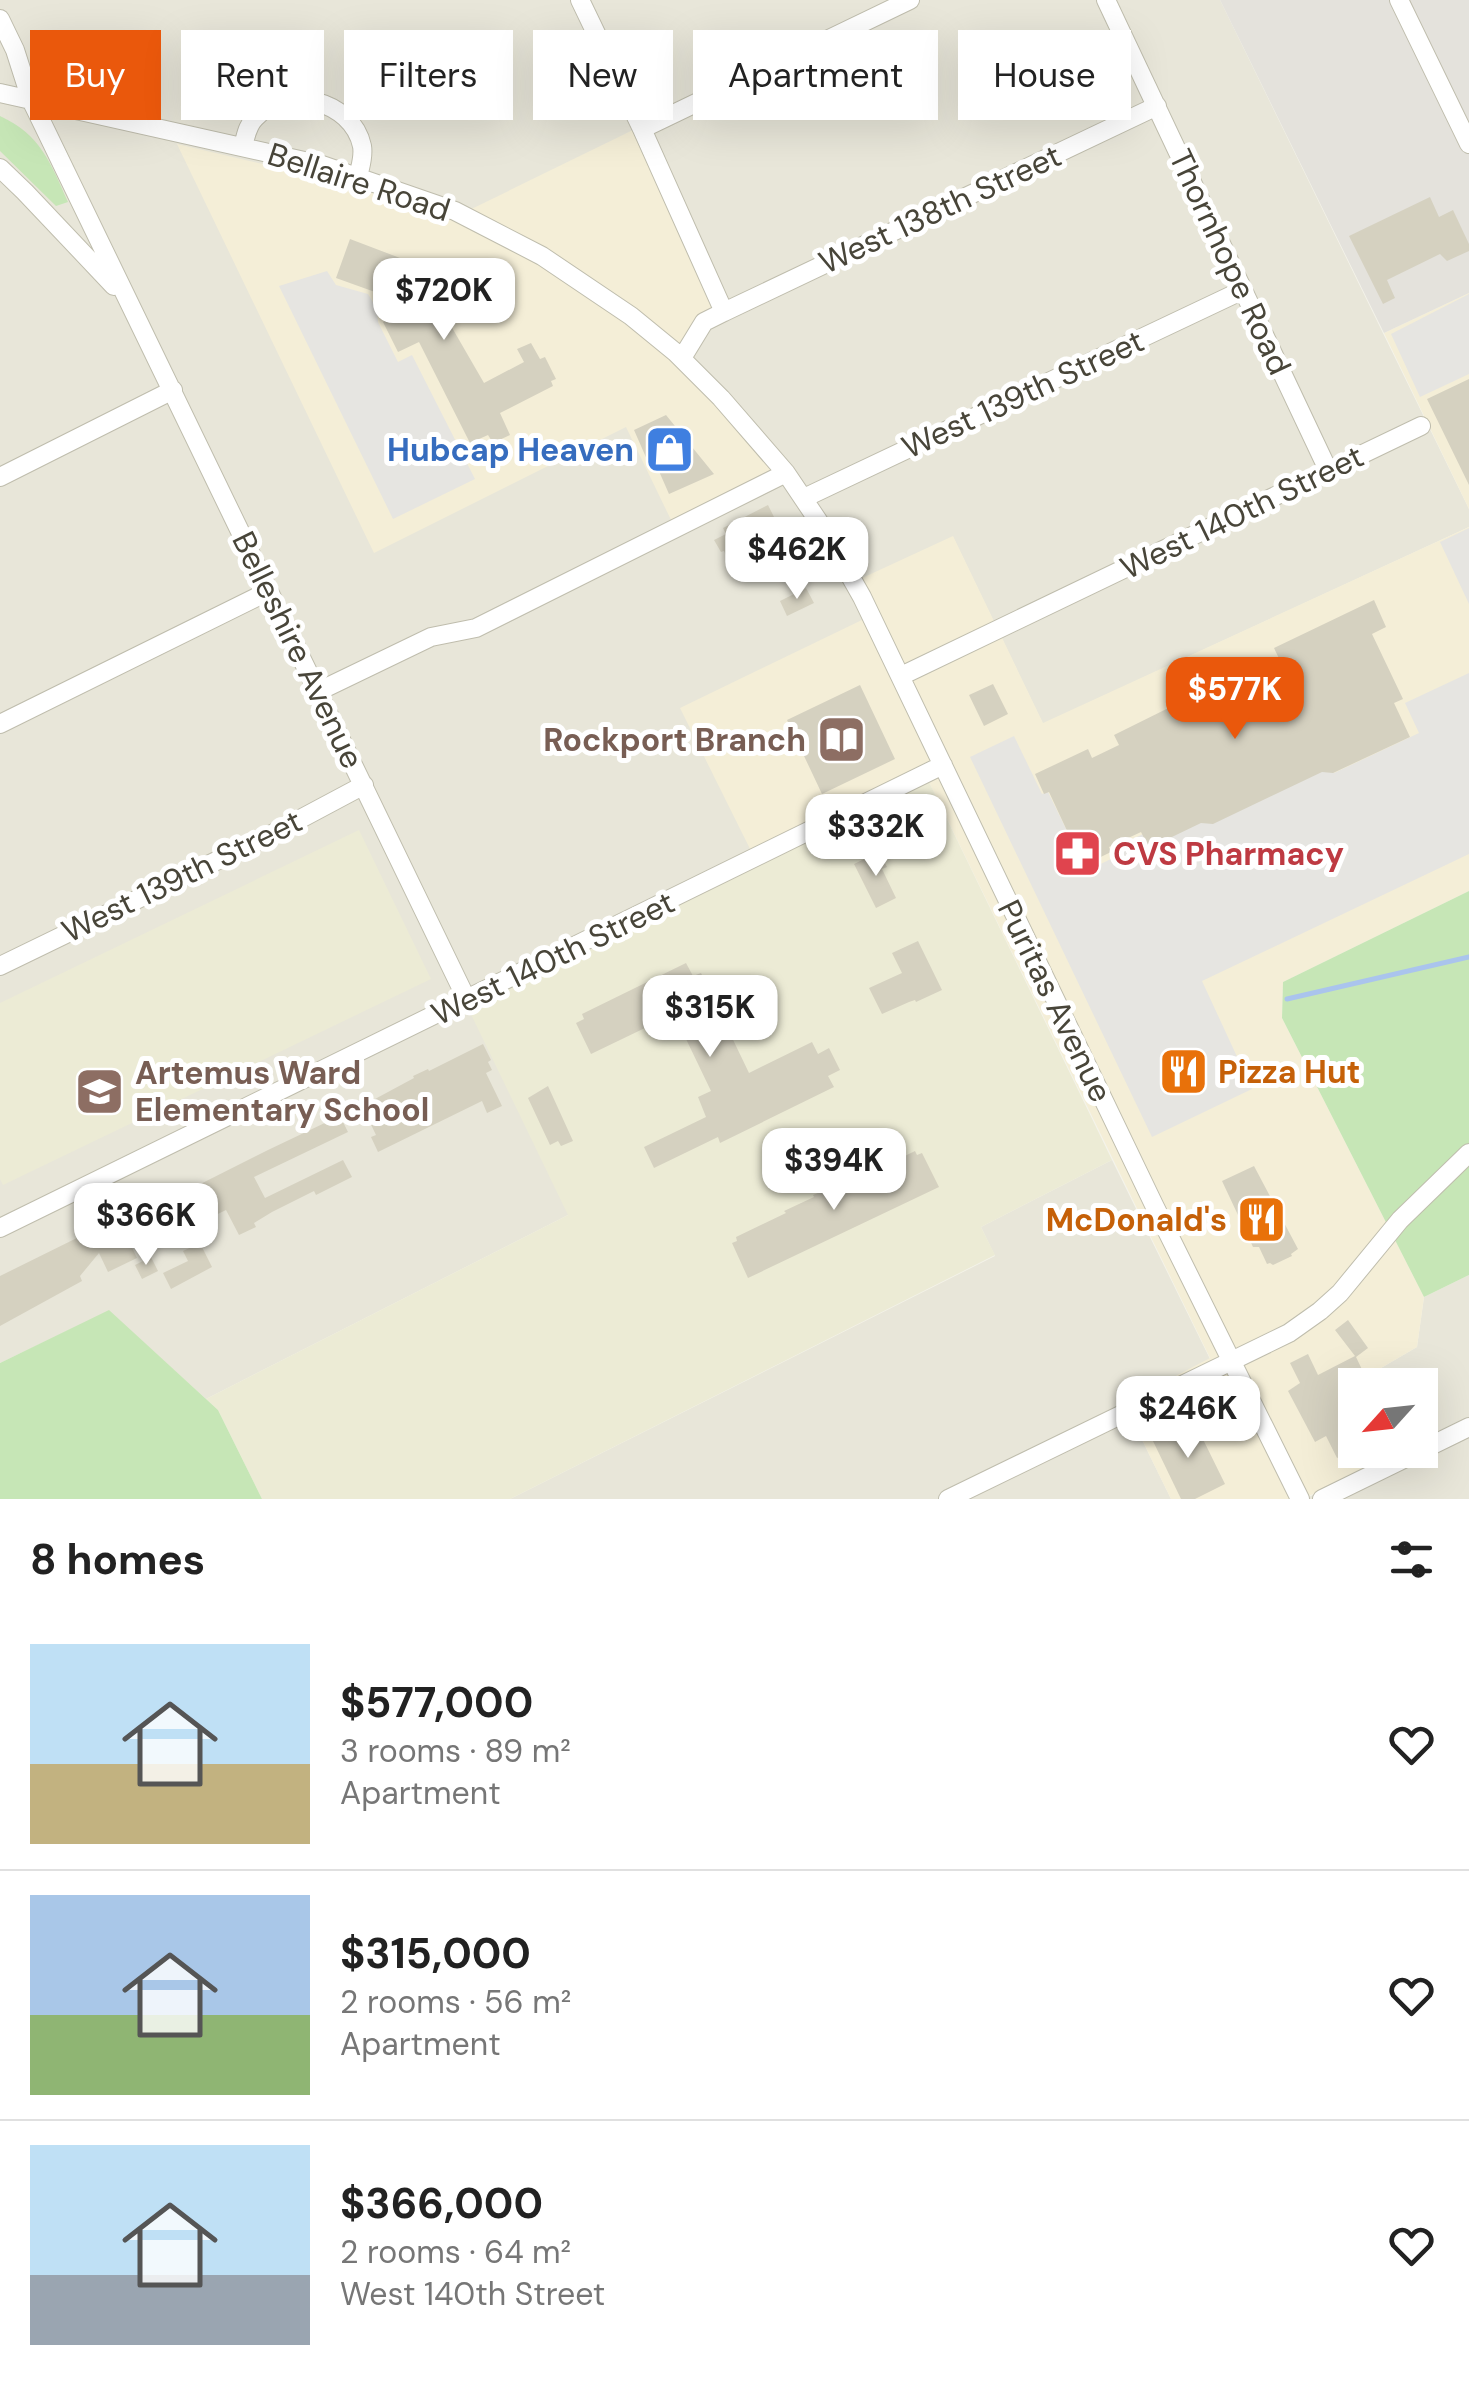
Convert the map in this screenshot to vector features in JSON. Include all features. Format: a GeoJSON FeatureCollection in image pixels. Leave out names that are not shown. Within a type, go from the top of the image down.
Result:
{"type":"FeatureCollection","features":[{"type":"Feature","properties":{"kind":"street"},"geometry":{"type":"LineString","coordinates":[[580,0],[724,312],[704,322],[682,358]]}},
{"type":"Feature","properties":{"kind":"street"},"geometry":{"type":"LineString","coordinates":[[642,129],[910,0]]}},
{"type":"Feature","properties":{"kind":"street","name":"Thornhope Road"},"geometry":{"type":"LineString","coordinates":[[1106,0],[1328,470]]}},
{"type":"Feature","properties":{"kind":"street"},"geometry":{"type":"LineString","coordinates":[[1399,0],[1469,144]]}},
{"type":"Feature","properties":{"kind":"street","name":"Belleshire Avenue"},"geometry":{"type":"LineString","coordinates":[[0,19],[30,94]]}},
{"type":"Feature","properties":{"kind":"street","name":"Bellaire Road"},"geometry":{"type":"LineString","coordinates":[[0,93],[30,100]]}},
{"type":"Feature","properties":{"kind":"street"},"geometry":{"type":"LineString","coordinates":[[243,146],[248,126],[268,108],[285,101],[327,104],[354,129],[362,148],[358,177]]}},
{"type":"Feature","properties":{"kind":"street","name":"West 138th Street"},"geometry":{"type":"LineString","coordinates":[[724,312],[1156,106]]}},
{"type":"Feature","properties":{"kind":"street","name":"Belleshire Avenue"},"geometry":{"type":"LineString","coordinates":[[42,120],[467,1000]]}},
{"type":"Feature","properties":{"kind":"street","name":"Bellaire Road"},"geometry":{"type":"LineString","coordinates":[[124,120],[322,165],[455,211],[542,256],[626,312],[682,358]]}},
{"type":"Feature","properties":{"kind":"street","name":"Belleshire Avenue"},"geometry":{"type":"LineString","coordinates":[[0,168],[128,301]]}},
{"type":"Feature","properties":{"kind":"street","name":"West 139th Street"},"geometry":{"type":"LineString","coordinates":[[804,498],[1243,290]]}},
{"type":"Feature","properties":{"kind":"street","name":"Puritas Avenue"},"geometry":{"type":"LineString","coordinates":[[682,358],[786,473],[844,562],[1300,1499]]}},
{"type":"Feature","properties":{"kind":"street"},"geometry":{"type":"LineString","coordinates":[[0,478],[174,390]]}},
{"type":"Feature","properties":{"kind":"street","name":"West 140th Street"},"geometry":{"type":"LineString","coordinates":[[901,676],[1420,426]]}},
{"type":"Feature","properties":{"kind":"street"},"geometry":{"type":"LineString","coordinates":[[316,692],[431,637],[476,628],[786,473]]}},
{"type":"Feature","properties":{"kind":"street"},"geometry":{"type":"LineString","coordinates":[[0,724],[269,591]]}},
{"type":"Feature","properties":{"kind":"street","name":"West 140th Street"},"geometry":{"type":"LineString","coordinates":[[0,1228],[943,765]]}},
{"type":"Feature","properties":{"kind":"street","name":"West 139th Street"},"geometry":{"type":"LineString","coordinates":[[0,966],[364,785]]}},
{"type":"Feature","properties":{"kind":"street"},"geometry":{"type":"LineString","coordinates":[[948,1499],[1289,1332],[1320,1311],[1358,1274],[1400,1220],[1469,1153]]}},
{"type":"Feature","properties":{"kind":"street"},"geometry":{"type":"LineString","coordinates":[[1322,1499],[1469,1427]]}},
{"type":"Feature","properties":{"kind":"shaded area"},"geometry":{"type":"Polygon","coordinates":[[[0,0],[1220,0],[1469,509],[1469,527],[1043,724],[953,537],[864,619],[758,865],[568,1215],[206,1399],[109,1311],[0,1363],[0,0]]]}},
{"type":"Feature","properties":{"kind":"shaded area"},"geometry":{"type":"Polygon","coordinates":[[[1220,0],[1469,0],[1469,293],[1384,333],[1220,0]]]}},
{"type":"Feature","properties":{"kind":"shaded area"},"geometry":{"type":"Polygon","coordinates":[[[633,130],[720,320],[710,325],[686,368],[780,471],[673,524],[626,427],[374,553],[177,144],[383,192],[453,218],[633,130]]]}},
{"type":"Feature","properties":{"kind":"shaded area"},"geometry":{"type":"Polygon","coordinates":[[[327,271],[336,285],[368,294],[398,362],[412,355],[475,479],[393,519],[279,286],[327,271]]]}},
{"type":"Feature","properties":{"kind":"shaded area"},"geometry":{"type":"Polygon","coordinates":[[[1469,293],[1469,509],[1384,333],[1469,293]]]}},
{"type":"Feature","properties":{"kind":"shaded area"},"geometry":{"type":"Polygon","coordinates":[[[1469,294],[1469,374],[1420,397],[1391,334],[1469,294]]]}},
{"type":"Feature","properties":{"kind":"shaded area"},"geometry":{"type":"Polygon","coordinates":[[[1469,527],[1469,891],[1283,982],[1282,1018],[1424,1297],[1417,1347],[1381,1368],[1338,1368],[1338,1468],[1369,1468],[1309,1496],[1310,1499],[1171,1499],[1124,1403],[1210,1358],[929,782],[758,865],[680,708],[864,619],[847,585],[953,536],[1043,723],[1469,527]]]}},
{"type":"Feature","properties":{"kind":"shaded area"},"geometry":{"type":"Polygon","coordinates":[[[1469,528],[1469,604],[1440,542],[1469,528]]]}},
{"type":"Feature","properties":{"kind":"shaded area"},"geometry":{"type":"Polygon","coordinates":[[[1469,673],[1469,854],[1202,981],[1252,1089],[1152,1137],[970,757],[1014,736],[1042,794],[1048,792],[1070,837],[1063,841],[1080,874],[1113,858],[1110,850],[1143,834],[1328,763],[1334,773],[1419,733],[1405,703],[1469,673]]]}},
{"type":"Feature","properties":{"kind":"shaded area"},"geometry":{"type":"Polygon","coordinates":[[[929,782],[1112,1160],[981,1227],[995,1255],[510,1499],[262,1499],[218,1410],[206,1399],[568,1215],[467,1006],[929,782]]]}},
{"type":"Feature","properties":{"kind":"shaded area","name":"Artemus Ward Elementary School"},"geometry":{"type":"Polygon","coordinates":[[[359,830],[431,979],[3,1185],[0,1003],[359,830]]]}},
{"type":"Feature","properties":{"kind":"shaded area"},"geometry":{"type":"Polygon","coordinates":[[[1112,1160],[1210,1359],[1124,1403],[1171,1499],[510,1499],[995,1256],[981,1227],[1112,1160]]]}},
{"type":"Feature","properties":{"kind":"shaded area"},"geometry":{"type":"Polygon","coordinates":[[[1469,1275],[1469,1499],[1310,1499],[1369,1468],[1438,1468],[1438,1368],[1381,1368],[1417,1347],[1424,1297],[1469,1275]]]}},
{"type":"Feature","properties":{"kind":"green space"},"geometry":{"type":"Polygon","coordinates":[[[0,116],[35,141],[68,202],[56,206],[0,151],[0,116]]]}},
{"type":"Feature","properties":{"kind":"green space"},"geometry":{"type":"Polygon","coordinates":[[[1469,891],[1469,1275],[1424,1297],[1282,1018],[1283,982],[1469,891]]]}},
{"type":"Feature","properties":{"kind":"green space"},"geometry":{"type":"Polygon","coordinates":[[[109,1310],[218,1410],[262,1499],[0,1499],[0,1363],[109,1310]]]}},
{"type":"Feature","properties":{"kind":"building"},"geometry":{"type":"Polygon","coordinates":[[[1430,197],[1439,217],[1453,210],[1469,251],[1447,261],[1440,254],[1387,280],[1395,298],[1383,304],[1349,236],[1430,197]]]}},
{"type":"Feature","properties":{"kind":"building"},"geometry":{"type":"Polygon","coordinates":[[[350,239],[421,267],[484,383],[524,362],[517,349],[531,343],[540,359],[545,357],[556,379],[551,381],[553,386],[500,413],[510,435],[493,443],[488,435],[470,443],[419,342],[398,352],[383,322],[397,315],[386,296],[336,278],[350,239]]]}},
{"type":"Feature","properties":{"kind":"building"},"geometry":{"type":"Polygon","coordinates":[[[1469,379],[1469,485],[1427,399],[1469,379]]]}},
{"type":"Feature","properties":{"kind":"building","name":"Hubcap Heaven"},"geometry":{"type":"Polygon","coordinates":[[[666,415],[714,474],[669,494],[658,469],[652,471],[634,430],[666,415]]]}},
{"type":"Feature","properties":{"kind":"building"},"geometry":{"type":"Polygon","coordinates":[[[768,505],[778,525],[739,544],[749,564],[734,572],[714,540],[726,534],[723,528],[768,505]]]}},
{"type":"Feature","properties":{"kind":"building"},"geometry":{"type":"Polygon","coordinates":[[[806,588],[814,603],[787,616],[780,601],[806,588]]]}},
{"type":"Feature","properties":{"kind":"building"},"geometry":{"type":"Polygon","coordinates":[[[1374,600],[1386,627],[1372,634],[1403,699],[1394,703],[1410,737],[1149,848],[1141,832],[1078,868],[1063,838],[1069,835],[1049,792],[1044,794],[1035,774],[1088,749],[1092,758],[1119,745],[1114,735],[1245,670],[1253,686],[1285,671],[1274,648],[1374,600]]]}},
{"type":"Feature","properties":{"kind":"building"},"geometry":{"type":"Polygon","coordinates":[[[993,684],[1008,714],[984,726],[969,695],[993,684]]]}},
{"type":"Feature","properties":{"kind":"building","name":"Rockport Branch"},"geometry":{"type":"Polygon","coordinates":[[[860,685],[895,759],[822,794],[787,720],[860,685]]]}},
{"type":"Feature","properties":{"kind":"building"},"geometry":{"type":"Polygon","coordinates":[[[879,852],[887,867],[882,869],[896,898],[876,908],[854,864],[879,852]]]}},
{"type":"Feature","properties":{"kind":"building"},"geometry":{"type":"Polygon","coordinates":[[[918,941],[942,990],[882,1014],[869,988],[902,973],[892,953],[918,941]]]}},
{"type":"Feature","properties":{"kind":"building"},"geometry":{"type":"Polygon","coordinates":[[[686,963],[693,976],[701,973],[749,1073],[812,1042],[818,1054],[829,1048],[840,1070],[828,1076],[834,1087],[720,1143],[718,1137],[654,1168],[644,1147],[706,1117],[698,1097],[711,1091],[674,1014],[591,1054],[576,1023],[584,1019],[582,1014],[686,963]]]}},
{"type":"Feature","properties":{"kind":"building"},"geometry":{"type":"Polygon","coordinates":[[[483,1044],[491,1060],[488,1062],[492,1070],[486,1073],[502,1106],[487,1113],[482,1101],[378,1152],[371,1137],[376,1135],[362,1106],[413,1076],[483,1044]]]}},
{"type":"Feature","properties":{"kind":"building","name":"Pizza Hut"},"geometry":{"type":"Polygon","coordinates":[[[1192,1053],[1201,1073],[1198,1080],[1176,1091],[1167,1080],[1163,1065],[1192,1053]]]}},
{"type":"Feature","properties":{"kind":"building"},"geometry":{"type":"Polygon","coordinates":[[[548,1086],[573,1141],[561,1146],[558,1141],[550,1145],[528,1098],[548,1086]]]}},
{"type":"Feature","properties":{"kind":"building"},"geometry":{"type":"Polygon","coordinates":[[[341,1118],[348,1132],[254,1177],[265,1198],[343,1160],[352,1177],[272,1212],[254,1223],[256,1227],[239,1235],[226,1210],[189,1228],[173,1217],[128,1239],[137,1258],[108,1272],[99,1253],[80,1276],[82,1281],[0,1326],[0,1276],[89,1232],[91,1238],[341,1118]]]}},
{"type":"Feature","properties":{"kind":"building"},"geometry":{"type":"Polygon","coordinates":[[[915,1151],[917,1155],[922,1153],[939,1187],[748,1278],[732,1243],[737,1241],[736,1237],[813,1195],[915,1151]]]}},
{"type":"Feature","properties":{"kind":"building","name":"McDonald's"},"geometry":{"type":"Polygon","coordinates":[[[1254,1166],[1298,1249],[1273,1265],[1267,1264],[1259,1247],[1253,1247],[1222,1181],[1254,1166]]]}},
{"type":"Feature","properties":{"kind":"building"},"geometry":{"type":"Polygon","coordinates":[[[200,1243],[212,1267],[171,1289],[163,1273],[188,1261],[183,1251],[200,1243]]]}},
{"type":"Feature","properties":{"kind":"building"},"geometry":{"type":"Polygon","coordinates":[[[151,1257],[158,1271],[142,1279],[135,1265],[151,1257]]]}},
{"type":"Feature","properties":{"kind":"building"},"geometry":{"type":"Polygon","coordinates":[[[1348,1320],[1368,1348],[1356,1357],[1361,1368],[1338,1368],[1337,1458],[1326,1436],[1315,1442],[1288,1391],[1300,1383],[1290,1363],[1308,1354],[1318,1375],[1355,1356],[1335,1330],[1348,1320]]]}},
{"type":"Feature","properties":{"kind":"building"},"geometry":{"type":"Polygon","coordinates":[[[1193,1419],[1225,1484],[1195,1499],[1181,1499],[1152,1439],[1193,1419]]]}},
{"type":"Feature","properties":{"kind":"waterway"},"geometry":{"type":"LineString","coordinates":[[1287,999],[1469,957]]}},
{"type":"Feature","properties":{"kind":"place","name":"Hubcap Heaven"},"geometry":{"type":"Point","coordinates":[669,450]}},
{"type":"Feature","properties":{"kind":"place","name":"Rockport Branch"},"geometry":{"type":"Point","coordinates":[841,740]}},
{"type":"Feature","properties":{"kind":"place","name":"CVS Pharmacy"},"geometry":{"type":"Point","coordinates":[1078,854]}},
{"type":"Feature","properties":{"kind":"place","name":"Pizza Hut"},"geometry":{"type":"Point","coordinates":[1183,1072]}},
{"type":"Feature","properties":{"kind":"place","name":"Artemus Ward Elementary School"},"geometry":{"type":"Point","coordinates":[100,1091]}},
{"type":"Feature","properties":{"kind":"place","name":"McDonald's"},"geometry":{"type":"Point","coordinates":[1262,1220]}}]}
